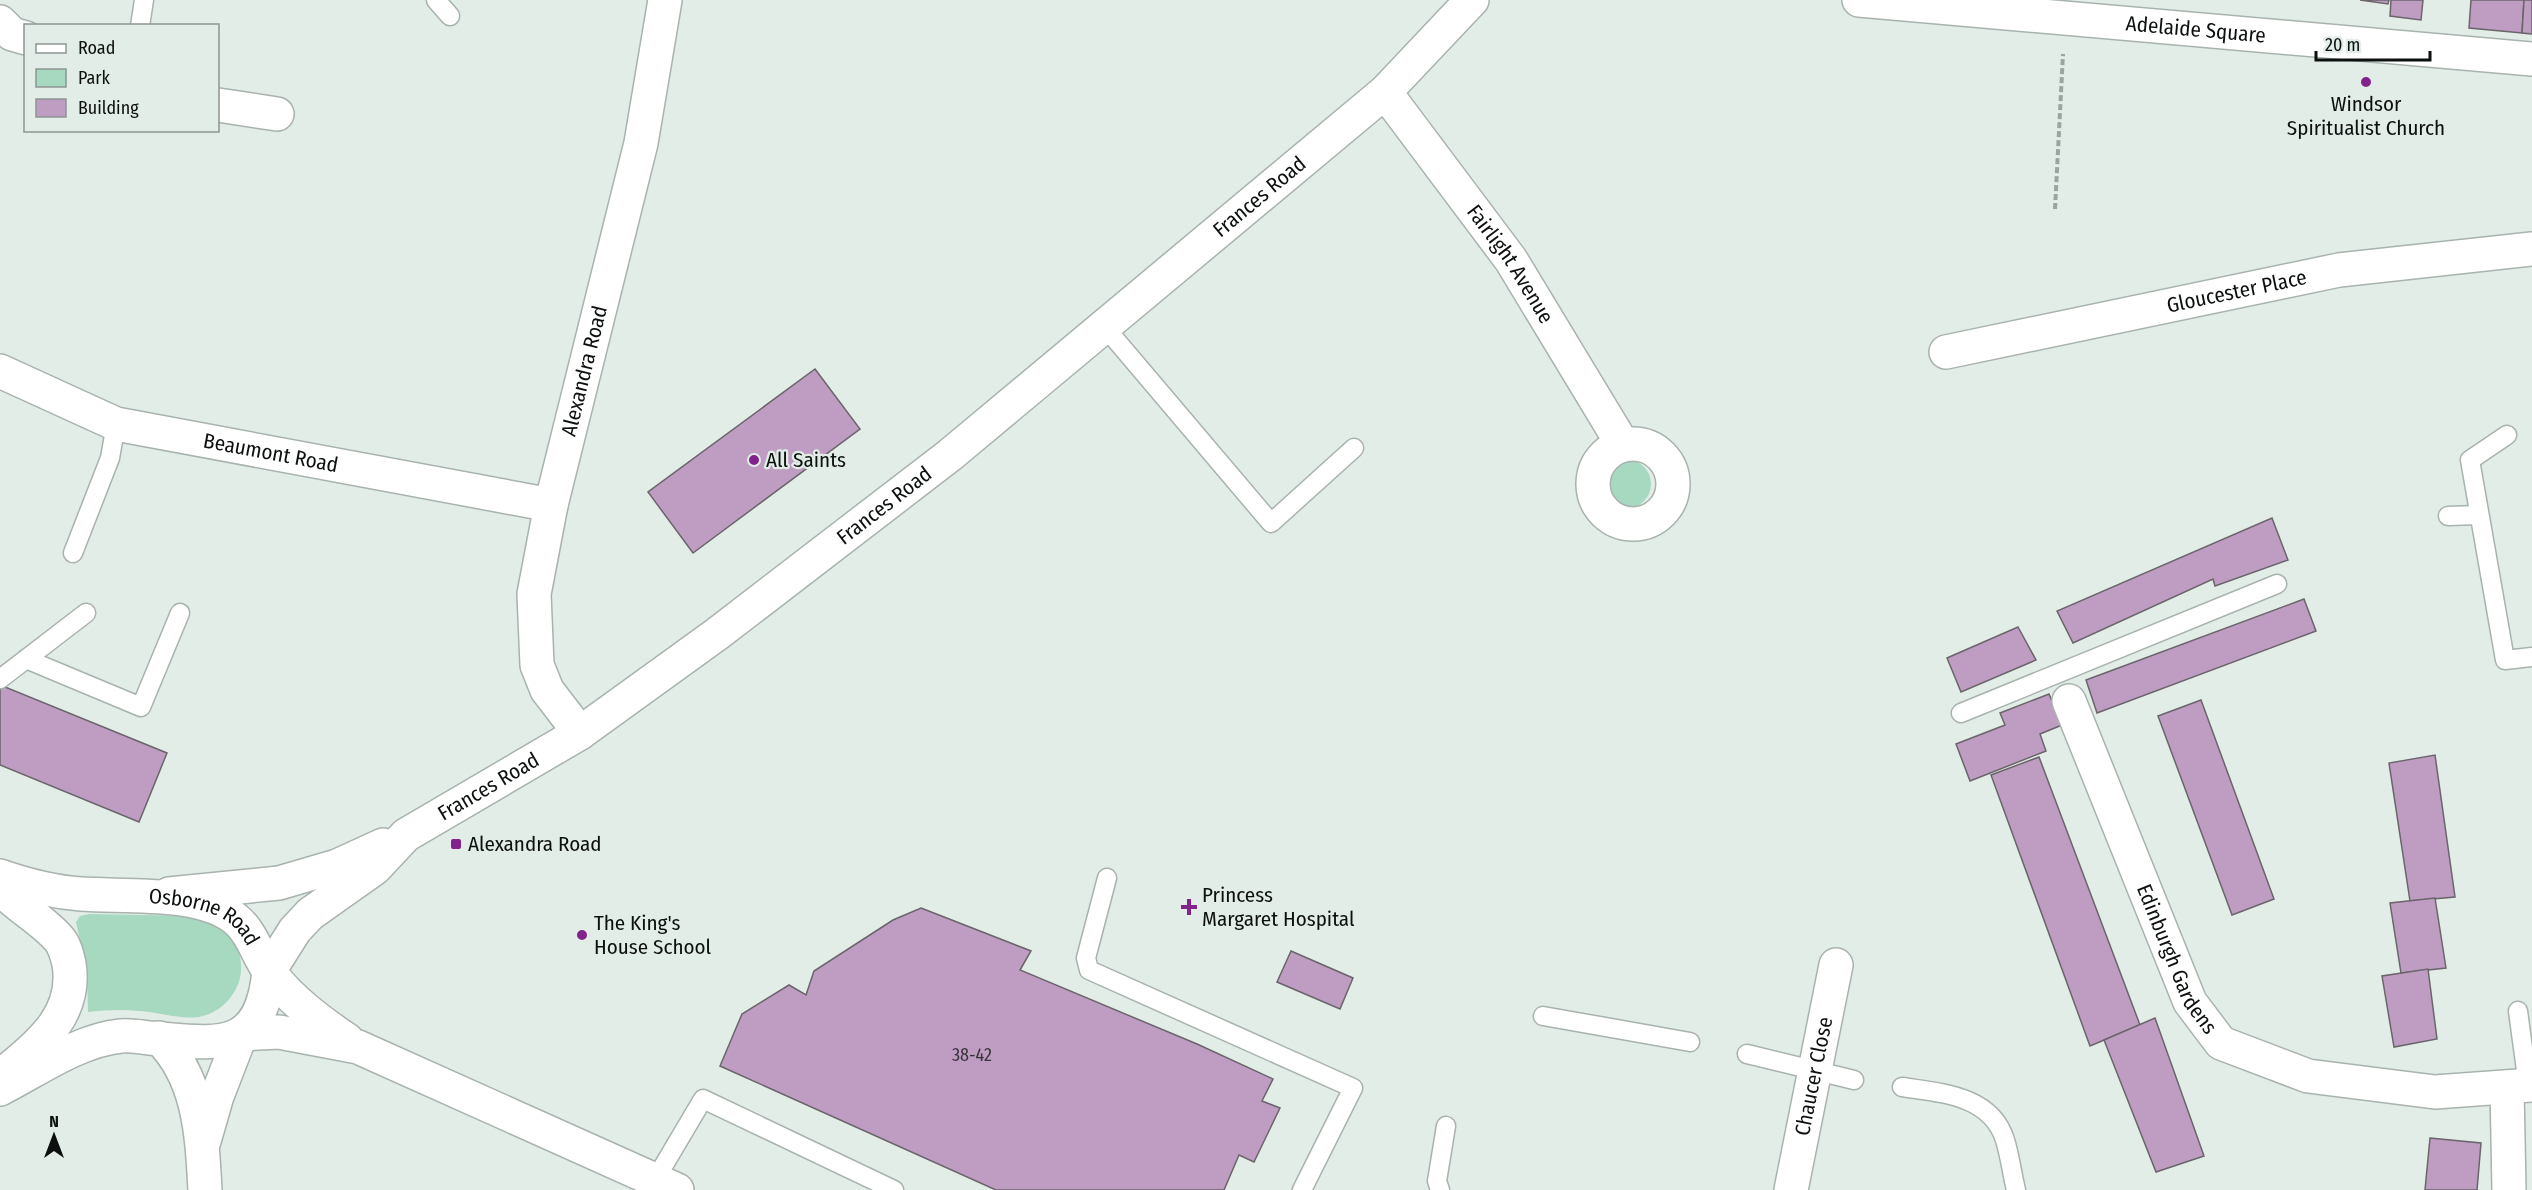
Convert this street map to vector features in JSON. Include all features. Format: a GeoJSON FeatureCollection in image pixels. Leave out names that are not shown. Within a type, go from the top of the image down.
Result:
{"type":"FeatureCollection","features":[{"type":"Feature","properties":{"kind":"street","name":"Alexandra Road"},"geometry":{"type":"LineString","coordinates":[[580,733],[547,690],[537,665],[534,594],[551,506],[641,143],[665,0]]}},
{"type":"Feature","properties":{"kind":"street","name":"Frances Road"},"geometry":{"type":"LineString","coordinates":[[269,971],[295,930],[310,914],[375,868],[406,835],[580,733],[717,634],[950,455],[1385,92],[1472,0]]}},
{"type":"Feature","properties":{"kind":"street","name":"Adelaide Square"},"geometry":{"type":"LineString","coordinates":[[1859,0],[1936,3],[2065,17],[2532,59]]}},
{"type":"Feature","properties":{"kind":"street"},"geometry":{"type":"LineString","coordinates":[[0,22],[12,34],[24,37]]}},
{"type":"Feature","properties":{"kind":"street","name":"Fairlight Avenue"},"geometry":{"type":"LineString","coordinates":[[1385,92],[1511,260],[1623,445]]}},
{"type":"Feature","properties":{"kind":"street"},"geometry":{"type":"LineString","coordinates":[[219,105],[277,114]]}},
{"type":"Feature","properties":{"kind":"street","name":"Gloucester Place"},"geometry":{"type":"LineString","coordinates":[[1946,352],[2339,270],[2532,249]]}},
{"type":"Feature","properties":{"kind":"street","name":"Beaumont Road"},"geometry":{"type":"LineString","coordinates":[[0,371],[116,424],[551,506]]}},
{"type":"Feature","properties":{"kind":"street","name":"Edinburgh Gardens"},"geometry":{"type":"LineString","coordinates":[[2065,687],[2190,1002],[2221,1043],[2308,1076],[2435,1092],[2522,1086]]}},
{"type":"Feature","properties":{"kind":"street"},"geometry":{"type":"LineString","coordinates":[[147,896],[279,883],[337,866],[406,835]]}},
{"type":"Feature","properties":{"kind":"street","name":"Osborne Road"},"geometry":{"type":"LineString","coordinates":[[0,876],[22,884],[80,894],[147,896],[212,907],[229,914],[252,939],[269,971],[297,1002],[358,1047],[666,1185]]}},
{"type":"Feature","properties":{"kind":"street"},"geometry":{"type":"LineString","coordinates":[[0,888],[62,941],[70,974],[64,1009],[56,1024],[36,1047],[0,1076]]}},
{"type":"Feature","properties":{"kind":"street","name":"Chaucer Close"},"geometry":{"type":"LineString","coordinates":[[1791,1190],[1836,965]]}},
{"type":"Feature","properties":{"kind":"street"},"geometry":{"type":"LineString","coordinates":[[202,1145],[223,1078],[241,1034],[253,1023],[268,987],[269,971]]}},
{"type":"Feature","properties":{"kind":"street","name":"Osborne Road"},"geometry":{"type":"LineString","coordinates":[[0,1089],[103,1040],[122,1035],[212,1042],[228,1040],[241,1034],[279,1032],[358,1047]]}},
{"type":"Feature","properties":{"kind":"street"},"geometry":{"type":"LineString","coordinates":[[159,1038],[173,1052],[191,1084],[202,1145],[205,1190]]}},
{"type":"Feature","properties":{"kind":"street"},"geometry":{"type":"LineString","coordinates":[[2509,1190],[2522,1086]]}},
{"type":"Feature","properties":{"kind":"lane"},"geometry":{"type":"LineString","coordinates":[[140,24],[144,0]]}},
{"type":"Feature","properties":{"kind":"lane"},"geometry":{"type":"LineString","coordinates":[[436,0],[450,16]]}},
{"type":"Feature","properties":{"kind":"lane"},"geometry":{"type":"LineString","coordinates":[[1104,326],[1271,523],[1354,448]]}},
{"type":"Feature","properties":{"kind":"lane"},"geometry":{"type":"LineString","coordinates":[[73,553],[110,459],[116,424]]}},
{"type":"Feature","properties":{"kind":"lane"},"geometry":{"type":"LineString","coordinates":[[2507,435],[2470,460],[2505,660],[2532,657]]}},
{"type":"Feature","properties":{"kind":"lane"},"geometry":{"type":"LineString","coordinates":[[2448,516],[2479,515]]}},
{"type":"Feature","properties":{"kind":"lane"},"geometry":{"type":"LineString","coordinates":[[1961,713],[2065,687],[2277,584]]}},
{"type":"Feature","properties":{"kind":"lane"},"geometry":{"type":"LineString","coordinates":[[0,679],[86,613]]}},
{"type":"Feature","properties":{"kind":"lane"},"geometry":{"type":"LineString","coordinates":[[26,659],[141,707],[180,613]]}},
{"type":"Feature","properties":{"kind":"lane"},"geometry":{"type":"LineString","coordinates":[[1107,878],[1086,958],[1089,970],[1353,1088],[1302,1190]]}},
{"type":"Feature","properties":{"kind":"lane"},"geometry":{"type":"LineString","coordinates":[[2518,1011],[2522,1086]]}},
{"type":"Feature","properties":{"kind":"lane"},"geometry":{"type":"LineString","coordinates":[[1543,1016],[1690,1042]]}},
{"type":"Feature","properties":{"kind":"lane"},"geometry":{"type":"LineString","coordinates":[[1747,1054],[1854,1080]]}},
{"type":"Feature","properties":{"kind":"lane"},"geometry":{"type":"LineString","coordinates":[[1902,1087],[1948,1094],[1972,1101],[1990,1113],[2005,1138],[2016,1190]]}},
{"type":"Feature","properties":{"kind":"lane"},"geometry":{"type":"LineString","coordinates":[[666,1185],[703,1100],[894,1190]]}},
{"type":"Feature","properties":{"kind":"lane"},"geometry":{"type":"LineString","coordinates":[[1440,1190],[1437,1181],[1446,1126]]}},
{"type":"Feature","properties":{"kind":"path"},"geometry":{"type":"LineString","coordinates":[[2055,209],[2065,17]]}},
{"type":"Feature","properties":{"kind":"green space"},"geometry":{"type":"Polygon","coordinates":[[[1627,460],[1644,467],[1651,484],[1644,501],[1627,508],[1610,501],[1603,484],[1610,467],[1627,460]]]}},
{"type":"Feature","properties":{"kind":"green space"},"geometry":{"type":"Polygon","coordinates":[[[89,914],[197,916],[205,920],[226,934],[237,947],[241,973],[236,989],[219,1009],[203,1016],[180,1017],[126,1010],[88,1012],[87,974],[76,922],[80,916],[89,914]]]}},
{"type":"Feature","properties":{"kind":"building"},"geometry":{"type":"Polygon","coordinates":[[[2360,0],[2389,0],[2388,4],[2360,0]]]}},
{"type":"Feature","properties":{"kind":"building"},"geometry":{"type":"Polygon","coordinates":[[[2391,0],[2423,0],[2421,20],[2390,16],[2391,0]]]}},
{"type":"Feature","properties":{"kind":"building"},"geometry":{"type":"Polygon","coordinates":[[[2471,0],[2524,0],[2522,33],[2469,28],[2471,0]]]}},
{"type":"Feature","properties":{"kind":"building"},"geometry":{"type":"Polygon","coordinates":[[[2524,0],[2532,0],[2532,34],[2522,33],[2524,0]]]}},
{"type":"Feature","properties":{"kind":"building","name":"All Saints"},"geometry":{"type":"Polygon","coordinates":[[[815,369],[860,429],[693,553],[648,492],[815,369]]]}},
{"type":"Feature","properties":{"kind":"building"},"geometry":{"type":"Polygon","coordinates":[[[2272,518],[2288,560],[2215,586],[2213,579],[2073,643],[2057,611],[2272,518]]]}},
{"type":"Feature","properties":{"kind":"building"},"geometry":{"type":"Polygon","coordinates":[[[2304,599],[2316,631],[2097,713],[2086,680],[2304,599]]]}},
{"type":"Feature","properties":{"kind":"building"},"geometry":{"type":"Polygon","coordinates":[[[2018,627],[2036,660],[1961,692],[1947,658],[2018,627]]]}},
{"type":"Feature","properties":{"kind":"building"},"geometry":{"type":"Polygon","coordinates":[[[0,685],[167,753],[139,822],[0,765],[0,685]]]}},
{"type":"Feature","properties":{"kind":"building"},"geometry":{"type":"Polygon","coordinates":[[[2049,694],[2062,725],[2040,734],[2046,751],[1970,781],[1956,744],[2005,725],[2000,713],[2049,694]]]}},
{"type":"Feature","properties":{"kind":"building"},"geometry":{"type":"Polygon","coordinates":[[[2201,700],[2274,899],[2232,915],[2158,716],[2201,700]]]}},
{"type":"Feature","properties":{"kind":"building"},"geometry":{"type":"Polygon","coordinates":[[[2435,755],[2455,897],[2410,901],[2389,763],[2435,755]]]}},
{"type":"Feature","properties":{"kind":"building"},"geometry":{"type":"Polygon","coordinates":[[[2039,757],[2140,1025],[2090,1046],[1991,775],[2039,757]]]}},
{"type":"Feature","properties":{"kind":"building"},"geometry":{"type":"Polygon","coordinates":[[[2435,898],[2446,968],[2401,973],[2390,903],[2435,898]]]}},
{"type":"Feature","properties":{"kind":"building"},"geometry":{"type":"Polygon","coordinates":[[[921,908],[1031,951],[1020,970],[1197,1044],[1273,1079],[1262,1101],[1280,1108],[1254,1162],[1239,1155],[1224,1190],[996,1190],[720,1066],[742,1014],[789,985],[806,995],[814,971],[893,920],[921,908]]]}},
{"type":"Feature","properties":{"kind":"building"},"geometry":{"type":"Polygon","coordinates":[[[1291,951],[1353,978],[1340,1009],[1277,982],[1291,951]]]}},
{"type":"Feature","properties":{"kind":"building"},"geometry":{"type":"Polygon","coordinates":[[[2428,969],[2437,1039],[2394,1047],[2382,976],[2428,969]]]}},
{"type":"Feature","properties":{"kind":"building"},"geometry":{"type":"Polygon","coordinates":[[[2155,1018],[2204,1156],[2156,1172],[2104,1040],[2155,1018]]]}},
{"type":"Feature","properties":{"kind":"building"},"geometry":{"type":"Polygon","coordinates":[[[2430,1138],[2481,1143],[2477,1190],[2425,1190],[2430,1138]]]}},
{"type":"Feature","properties":{"kind":"place","name":"Windsor Spiritualist Church"},"geometry":{"type":"Point","coordinates":[2366,82]}},
{"type":"Feature","properties":{"kind":"place","name":"All Saints"},"geometry":{"type":"Point","coordinates":[754,460]}},
{"type":"Feature","properties":{"kind":"place","name":"Alexandra Road"},"geometry":{"type":"Point","coordinates":[456,844]}},
{"type":"Feature","properties":{"kind":"place","name":"Princess Margaret Hospital"},"geometry":{"type":"Point","coordinates":[1189,907]}},
{"type":"Feature","properties":{"kind":"place","name":"The King's House School"},"geometry":{"type":"Point","coordinates":[582,935]}}]}
